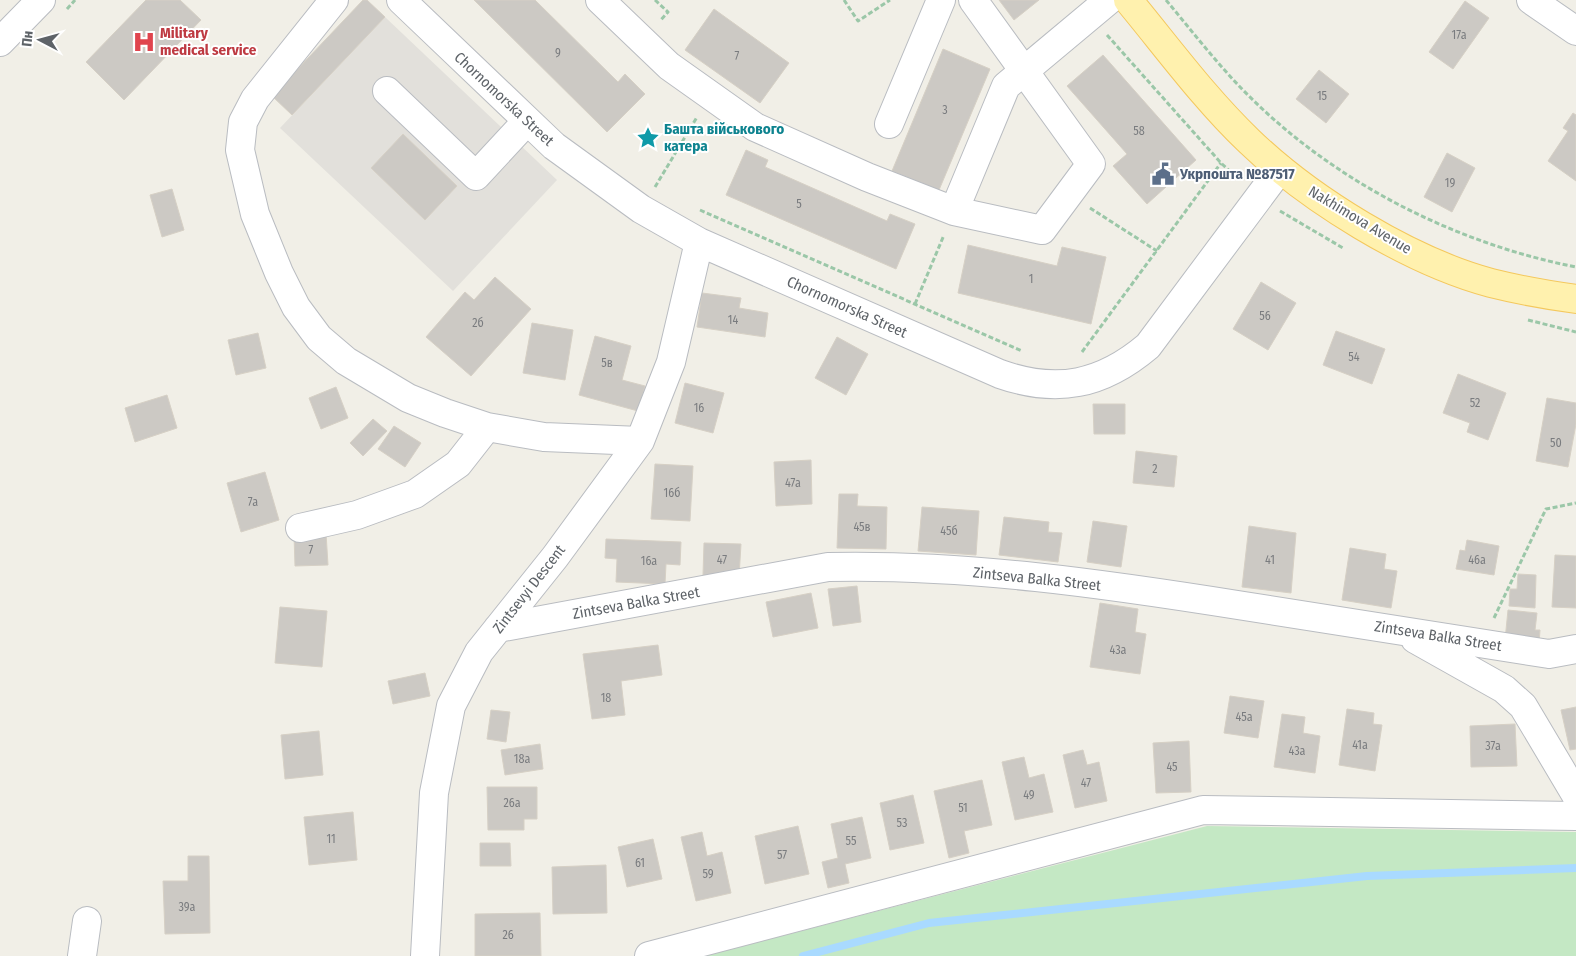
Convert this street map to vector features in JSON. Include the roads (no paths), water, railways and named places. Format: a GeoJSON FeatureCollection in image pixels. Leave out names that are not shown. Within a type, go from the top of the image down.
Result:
{"type":"FeatureCollection","features":[{"type":"Feature","properties":{"kind":"main road","name":"Nakhimova Avenue"},"geometry":{"type":"LineString","coordinates":[[1128,0],[1220,111],[1280,169],[1371,230],[1424,258],[1489,282],[1542,295],[1576,299]]}},
{"type":"Feature","properties":{"kind":"street"},"geometry":{"type":"LineString","coordinates":[[0,42],[41,0]]}},
{"type":"Feature","properties":{"kind":"street"},"geometry":{"type":"LineString","coordinates":[[334,0],[255,99],[243,122],[240,150],[255,214],[279,273],[296,307],[318,338],[346,361],[408,398],[487,427],[544,437],[640,441]]}},
{"type":"Feature","properties":{"kind":"street","name":"Chornomorska Street"},"geometry":{"type":"LineString","coordinates":[[401,0],[526,122],[611,190],[699,242],[1000,374],[1038,384],[1078,383],[1116,370],[1148,346],[1280,169]]}},
{"type":"Feature","properties":{"kind":"street"},"geometry":{"type":"LineString","coordinates":[[600,0],[668,66],[755,127],[867,177],[954,211],[1042,230],[1091,164],[973,0]]}},
{"type":"Feature","properties":{"kind":"street"},"geometry":{"type":"LineString","coordinates":[[889,124],[941,0]]}},
{"type":"Feature","properties":{"kind":"street"},"geometry":{"type":"LineString","coordinates":[[1530,0],[1576,32]]}},
{"type":"Feature","properties":{"kind":"street"},"geometry":{"type":"LineString","coordinates":[[954,211],[1006,86],[1100,8]]}},
{"type":"Feature","properties":{"kind":"street"},"geometry":{"type":"LineString","coordinates":[[387,91],[476,176],[526,122]]}},
{"type":"Feature","properties":{"kind":"street","name":"Zintsevyi Descent"},"geometry":{"type":"LineString","coordinates":[[425,956],[434,793],[451,706],[479,652],[555,557],[640,441],[671,362],[699,242]]}},
{"type":"Feature","properties":{"kind":"street"},"geometry":{"type":"LineString","coordinates":[[300,528],[357,515],[415,494],[458,464],[487,427]]}},
{"type":"Feature","properties":{"kind":"street","name":"Zintseva Balka Street"},"geometry":{"type":"LineString","coordinates":[[498,628],[828,567],[878,566],[1020,575],[1176,595],[1549,654],[1576,650]]}},
{"type":"Feature","properties":{"kind":"street"},"geometry":{"type":"LineString","coordinates":[[1399,630],[1504,689],[1523,706],[1576,794]]}},
{"type":"Feature","properties":{"kind":"street"},"geometry":{"type":"LineString","coordinates":[[649,956],[1203,810],[1576,816]]}},
{"type":"Feature","properties":{"kind":"street"},"geometry":{"type":"LineString","coordinates":[[82,956],[87,920]]}},
{"type":"Feature","properties":{"kind":"waterway"},"geometry":{"type":"LineString","coordinates":[[803,956],[929,923],[1367,876],[1576,868]]}},
{"type":"Feature","properties":{"kind":"place","name":"Military medical service"},"geometry":{"type":"Point","coordinates":[144,42]}},
{"type":"Feature","properties":{"kind":"place","name":"Башта військового катера"},"geometry":{"type":"Point","coordinates":[648,138]}},
{"type":"Feature","properties":{"kind":"place","name":"Укрпошта №87517"},"geometry":{"type":"Point","coordinates":[1163,174]}}]}
